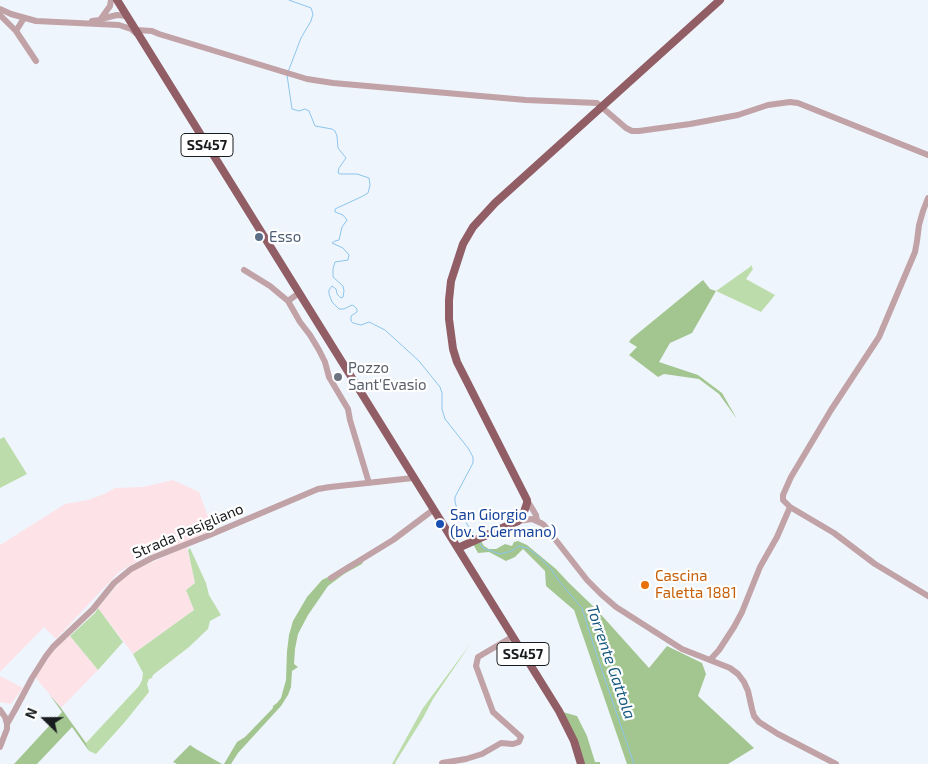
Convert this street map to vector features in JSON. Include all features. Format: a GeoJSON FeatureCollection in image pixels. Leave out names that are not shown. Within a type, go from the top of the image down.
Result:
{"type":"FeatureCollection","features":[{"type":"Feature","properties":{"kind":"main road","name":"SS457"},"geometry":{"type":"LineString","coordinates":[[117,0],[567,725],[581,764]]}},
{"type":"Feature","properties":{"kind":"main road"},"geometry":{"type":"LineString","coordinates":[[458,548],[518,521],[527,506],[527,500],[457,362],[452,342],[448,319],[448,300],[451,281],[463,244],[473,228],[495,203],[720,0]]}},
{"type":"Feature","properties":{"kind":"street"},"geometry":{"type":"LineString","coordinates":[[100,20],[110,6],[111,0]]}},
{"type":"Feature","properties":{"kind":"street"},"geometry":{"type":"LineString","coordinates":[[0,9],[24,18],[36,20],[119,25],[138,33],[152,31],[307,79],[526,100],[597,104],[632,131],[738,115],[768,105],[790,102],[798,103],[928,155]]}},
{"type":"Feature","properties":{"kind":"street"},"geometry":{"type":"LineString","coordinates":[[0,15],[16,31],[36,61]]}},
{"type":"Feature","properties":{"kind":"street"},"geometry":{"type":"LineString","coordinates":[[86,22],[117,15],[127,16]]}},
{"type":"Feature","properties":{"kind":"street"},"geometry":{"type":"LineString","coordinates":[[119,25],[127,16]]}},
{"type":"Feature","properties":{"kind":"street"},"geometry":{"type":"LineString","coordinates":[[16,31],[24,18]]}},
{"type":"Feature","properties":{"kind":"street"},"geometry":{"type":"LineString","coordinates":[[928,198],[922,211],[915,252],[879,337],[831,410],[791,477],[783,495],[783,500],[790,507],[834,533],[875,564],[928,596]]}},
{"type":"Feature","properties":{"kind":"street"},"geometry":{"type":"LineString","coordinates":[[244,270],[270,286],[288,301],[319,350],[329,377],[348,409],[369,482]]}},
{"type":"Feature","properties":{"kind":"street"},"geometry":{"type":"LineString","coordinates":[[288,301],[299,293]]}},
{"type":"Feature","properties":{"kind":"street","name":"Strada Pasigliano"},"geometry":{"type":"LineString","coordinates":[[0,746],[14,710],[53,647],[93,609],[114,583],[131,569],[152,558],[214,534],[310,492],[330,487],[413,478]]}},
{"type":"Feature","properties":{"kind":"street"},"geometry":{"type":"LineString","coordinates":[[527,500],[537,516],[537,521]]}},
{"type":"Feature","properties":{"kind":"street"},"geometry":{"type":"LineString","coordinates":[[710,660],[719,650],[742,612],[760,567],[790,507]]}},
{"type":"Feature","properties":{"kind":"street"},"geometry":{"type":"LineString","coordinates":[[331,578],[393,540],[433,510]]}},
{"type":"Feature","properties":{"kind":"street"},"geometry":{"type":"LineString","coordinates":[[518,521],[529,519],[537,521],[544,526],[587,580],[616,606],[682,649],[730,668],[738,674],[748,691],[754,716],[759,722],[836,764]]}},
{"type":"Feature","properties":{"kind":"street"},"geometry":{"type":"LineString","coordinates":[[442,763],[482,754],[501,743],[513,744],[519,742],[521,737],[493,712],[476,666],[478,658],[512,637]]}},
{"type":"Feature","properties":{"kind":"street"},"geometry":{"type":"LineString","coordinates":[[7,724],[1,710],[14,710]]}},
{"type":"Feature","properties":{"kind":"shaded area"},"geometry":{"type":"Polygon","coordinates":[[[173,480],[199,492],[213,530],[144,557],[119,572],[56,639],[44,627],[0,672],[0,545],[65,504],[88,500],[115,488],[143,487],[173,480]]]}},
{"type":"Feature","properties":{"kind":"shaded area"},"geometry":{"type":"Polygon","coordinates":[[[187,547],[195,583],[186,590],[194,610],[133,654],[98,608],[124,577],[136,569],[187,547]]]}},
{"type":"Feature","properties":{"kind":"shaded area"},"geometry":{"type":"Polygon","coordinates":[[[70,636],[98,670],[61,708],[35,677],[56,647],[70,636]]]}},
{"type":"Feature","properties":{"kind":"shaded area"},"geometry":{"type":"Polygon","coordinates":[[[0,676],[23,688],[11,704],[0,702],[0,676]]]}},
{"type":"Feature","properties":{"kind":"green space"},"geometry":{"type":"Polygon","coordinates":[[[751,265],[753,269],[746,279],[775,295],[761,312],[716,291],[751,265]]]}},
{"type":"Feature","properties":{"kind":"green space"},"geometry":{"type":"Polygon","coordinates":[[[703,280],[710,289],[716,291],[692,333],[670,343],[659,362],[698,375],[722,393],[737,419],[719,394],[699,379],[664,374],[658,377],[629,355],[637,347],[629,342],[631,339],[703,280]]]}},
{"type":"Feature","properties":{"kind":"green space"},"geometry":{"type":"Polygon","coordinates":[[[4,437],[27,474],[0,488],[0,439],[4,437]]]}},
{"type":"Feature","properties":{"kind":"green space"},"geometry":{"type":"Polygon","coordinates":[[[481,541],[489,549],[496,549],[505,544],[512,546],[514,542],[518,541],[527,545],[556,569],[596,609],[649,668],[667,646],[702,663],[706,674],[698,696],[754,748],[728,764],[627,764],[574,610],[546,586],[545,571],[523,549],[515,557],[506,561],[489,552],[478,553],[473,544],[481,541]]]}},
{"type":"Feature","properties":{"kind":"green space"},"geometry":{"type":"Polygon","coordinates":[[[190,548],[206,583],[209,595],[221,615],[210,621],[208,629],[149,679],[147,684],[149,692],[96,754],[89,751],[86,743],[139,686],[142,680],[143,673],[133,654],[194,610],[186,590],[195,583],[188,550],[190,548]]]}},
{"type":"Feature","properties":{"kind":"green space"},"geometry":{"type":"Polygon","coordinates":[[[362,557],[362,564],[328,586],[308,615],[298,634],[295,649],[294,664],[298,667],[292,671],[291,687],[281,706],[238,753],[231,764],[224,764],[237,742],[245,737],[281,698],[286,680],[289,635],[293,621],[307,597],[322,580],[362,557]]]}},
{"type":"Feature","properties":{"kind":"green space"},"geometry":{"type":"Polygon","coordinates":[[[98,608],[123,642],[98,670],[70,636],[98,608]]]}},
{"type":"Feature","properties":{"kind":"green space"},"geometry":{"type":"Polygon","coordinates":[[[471,643],[433,699],[396,764],[392,764],[423,708],[471,643]]]}},
{"type":"Feature","properties":{"kind":"green space"},"geometry":{"type":"Polygon","coordinates":[[[49,694],[86,743],[89,751],[72,727],[37,764],[14,764],[62,712],[49,694]]]}},
{"type":"Feature","properties":{"kind":"green space"},"geometry":{"type":"Polygon","coordinates":[[[559,711],[577,716],[587,736],[595,762],[600,762],[600,764],[581,764],[559,711]]]}},
{"type":"Feature","properties":{"kind":"green space"},"geometry":{"type":"Polygon","coordinates":[[[190,745],[222,764],[177,764],[173,762],[190,745]]]}},
{"type":"Feature","properties":{"kind":"waterway","name":"Torrente Gattola"},"geometry":{"type":"LineString","coordinates":[[288,72],[301,38],[313,14],[311,8],[289,0]]}},
{"type":"Feature","properties":{"kind":"waterway","name":"Torrente Gattola"},"geometry":{"type":"LineString","coordinates":[[287,75],[292,109],[299,111],[305,109],[309,111],[315,126],[335,131],[338,148],[346,158],[338,173],[357,174],[369,178],[368,193],[335,209],[335,212],[343,215],[347,220],[342,227],[339,240],[332,243],[343,248],[349,255],[348,260],[335,262],[333,277],[343,286],[344,291],[341,298],[332,286],[329,290],[332,302],[339,309],[354,306],[357,312],[351,316],[353,323],[361,325],[369,322],[385,330],[419,361],[440,387],[445,419],[473,457],[473,463],[455,497],[455,502],[457,509],[475,536]]}},
{"type":"Feature","properties":{"kind":"waterway","name":"Torrente Gattola"},"geometry":{"type":"LineString","coordinates":[[479,542],[483,548],[500,554],[512,551],[518,546],[527,548],[540,557],[582,608],[634,764]]}},
{"type":"Feature","properties":{"kind":"place","name":"Esso"},"geometry":{"type":"Point","coordinates":[259,237]}},
{"type":"Feature","properties":{"kind":"place","name":"Pozzo Sant'Evasio"},"geometry":{"type":"Point","coordinates":[338,377]}},
{"type":"Feature","properties":{"kind":"place","name":"San Giorgio (bv. S.Germano)"},"geometry":{"type":"Point","coordinates":[440,524]}},
{"type":"Feature","properties":{"kind":"place","name":"Cascina Faletta 1881"},"geometry":{"type":"Point","coordinates":[645,585]}}]}
